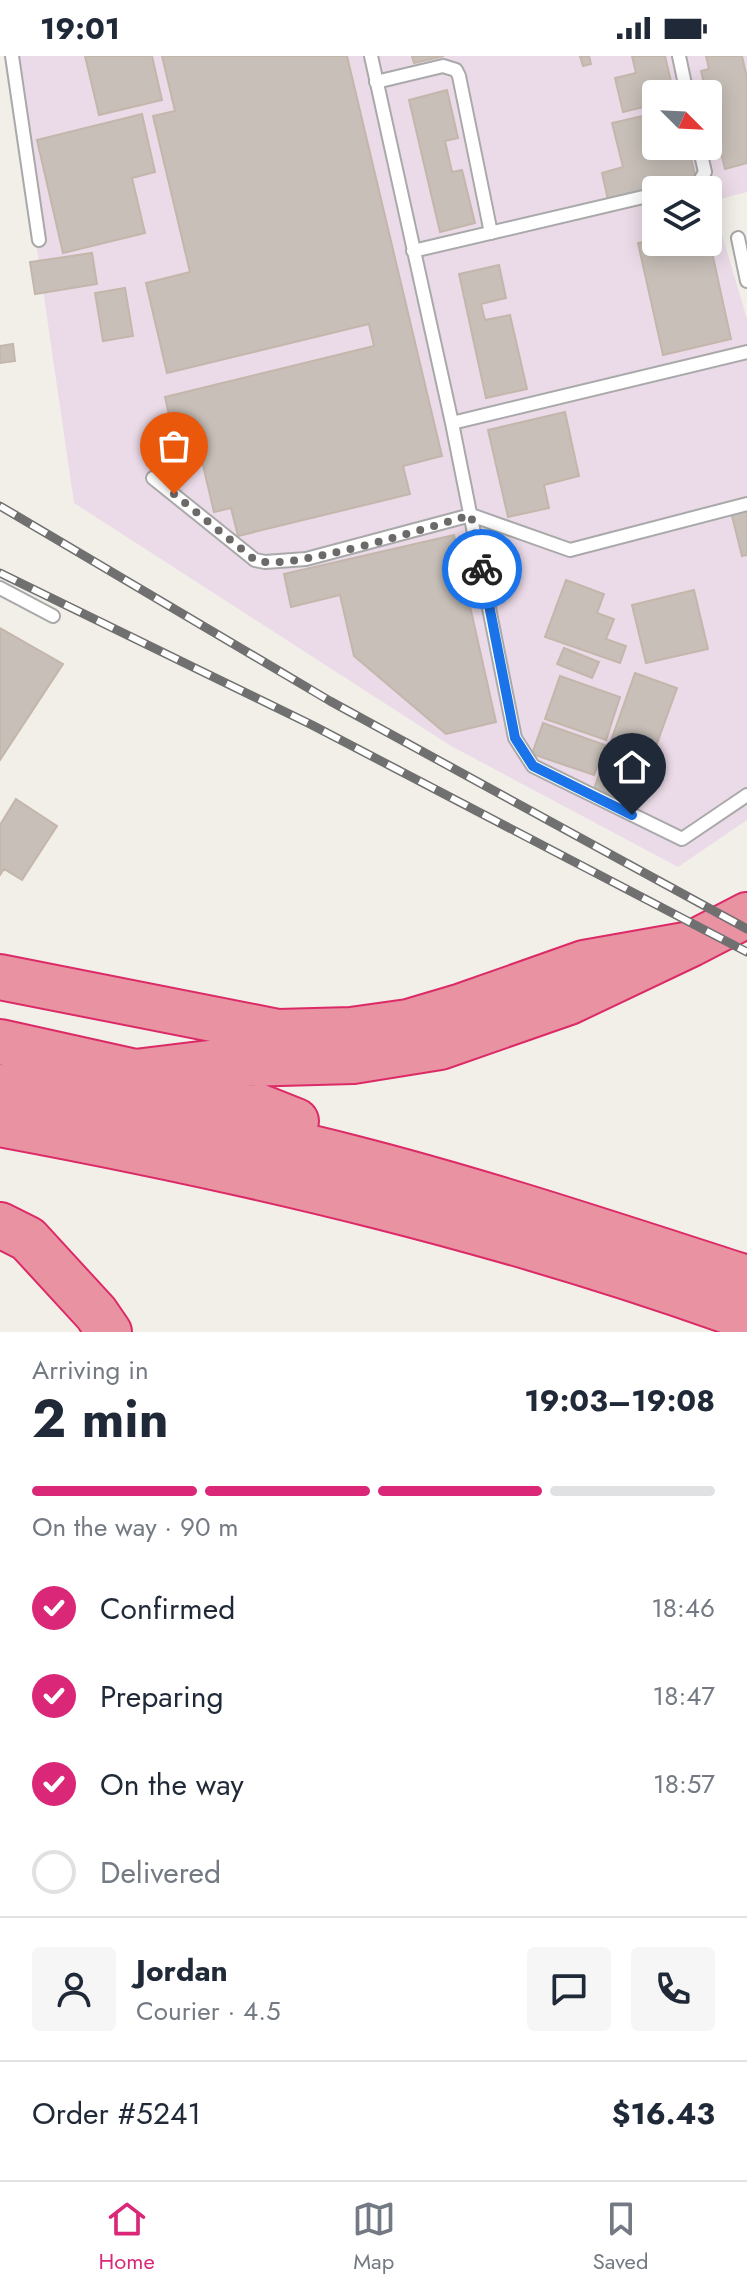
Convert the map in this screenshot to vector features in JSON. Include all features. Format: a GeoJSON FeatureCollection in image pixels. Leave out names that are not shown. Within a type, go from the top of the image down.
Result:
{"type":"FeatureCollection","features":[{"type":"Feature","properties":{"kind":"highway"},"geometry":{"type":"LineString","coordinates":[[135,1072],[217,1062],[353,1061],[440,1047],[569,1002],[747,915]]}},
{"type":"Feature","properties":{"kind":"highway"},"geometry":{"type":"LineString","coordinates":[[0,977],[278,1032],[351,1030],[408,1022],[584,963],[691,944]]}},
{"type":"Feature","properties":{"kind":"highway"},"geometry":{"type":"LineString","coordinates":[[0,1042],[243,1100],[314,1128],[350,1157]]}},
{"type":"Feature","properties":{"kind":"highway"},"geometry":{"type":"LineString","coordinates":[[0,1087],[235,1130],[350,1157],[480,1192],[747,1278]]}},
{"type":"Feature","properties":{"kind":"highway"},"geometry":{"type":"LineString","coordinates":[[0,1124],[229,1169],[365,1201],[628,1277],[747,1318]]}},
{"type":"Feature","properties":{"kind":"highway"},"geometry":{"type":"LineString","coordinates":[[0,1225],[28,1239],[96,1313],[109,1332]]}},
{"type":"Feature","properties":{"kind":"lane"},"geometry":{"type":"LineString","coordinates":[[12,56],[39,240]]}},
{"type":"Feature","properties":{"kind":"lane"},"geometry":{"type":"LineString","coordinates":[[371,56],[452,423],[515,738],[533,766],[682,839],[747,795]]}},
{"type":"Feature","properties":{"kind":"lane"},"geometry":{"type":"LineString","coordinates":[[679,56],[684,80]]}},
{"type":"Feature","properties":{"kind":"lane"},"geometry":{"type":"LineString","coordinates":[[376,82],[443,66],[456,70],[491,233]]}},
{"type":"Feature","properties":{"kind":"lane"},"geometry":{"type":"LineString","coordinates":[[413,251],[642,197]]}},
{"type":"Feature","properties":{"kind":"lane"},"geometry":{"type":"LineString","coordinates":[[738,238],[747,281]]}},
{"type":"Feature","properties":{"kind":"lane"},"geometry":{"type":"LineString","coordinates":[[452,423],[747,352]]}},
{"type":"Feature","properties":{"kind":"lane"},"geometry":{"type":"LineString","coordinates":[[153,478],[255,560],[265,562],[306,559],[471,515],[570,550],[747,504]]}},
{"type":"Feature","properties":{"kind":"lane"},"geometry":{"type":"LineString","coordinates":[[0,588],[53,616]]}},
{"type":"Feature","properties":{"kind":"shaded area"},"geometry":{"type":"Polygon","coordinates":[[[9,56],[747,56],[747,192],[722,198],[722,176],[642,176],[642,256],[722,256],[722,235],[747,319],[747,820],[678,867],[451,746],[74,503],[9,56]]]}},
{"type":"Feature","properties":{"kind":"building"},"geometry":{"type":"Polygon","coordinates":[[[85,56],[152,56],[162,100],[99,115],[85,56]]]}},
{"type":"Feature","properties":{"kind":"building"},"geometry":{"type":"Polygon","coordinates":[[[162,56],[347,56],[442,456],[403,466],[410,494],[238,536],[231,508],[214,512],[201,457],[180,462],[165,397],[374,346],[369,324],[167,373],[146,283],[190,272],[153,116],[175,111],[162,56]]]}},
{"type":"Feature","properties":{"kind":"building"},"geometry":{"type":"Polygon","coordinates":[[[412,56],[444,56],[414,63],[412,56]]]}},
{"type":"Feature","properties":{"kind":"building"},"geometry":{"type":"Polygon","coordinates":[[[580,56],[589,56],[591,64],[583,66],[580,56]]]}},
{"type":"Feature","properties":{"kind":"building"},"geometry":{"type":"Polygon","coordinates":[[[632,56],[665,56],[671,80],[642,80],[642,107],[623,112],[615,78],[636,73],[632,56]]]}},
{"type":"Feature","properties":{"kind":"building"},"geometry":{"type":"Polygon","coordinates":[[[706,56],[742,56],[747,78],[747,163],[725,169],[722,157],[722,80],[703,80],[701,71],[709,69],[706,56]]]}},
{"type":"Feature","properties":{"kind":"building"},"geometry":{"type":"Polygon","coordinates":[[[447,90],[458,138],[445,141],[452,172],[462,170],[475,223],[440,232],[409,100],[447,90]]]}},
{"type":"Feature","properties":{"kind":"building"},"geometry":{"type":"Polygon","coordinates":[[[142,114],[155,172],[132,178],[145,233],[63,253],[37,140],[142,114]]]}},
{"type":"Feature","properties":{"kind":"building"},"geometry":{"type":"Polygon","coordinates":[[[642,116],[642,160],[691,160],[695,176],[642,176],[642,192],[608,200],[602,173],[623,167],[612,123],[642,116]]]}},
{"type":"Feature","properties":{"kind":"building"},"geometry":{"type":"Polygon","coordinates":[[[642,242],[642,256],[713,256],[731,339],[663,355],[638,243],[642,242]]]}},
{"type":"Feature","properties":{"kind":"building"},"geometry":{"type":"Polygon","coordinates":[[[92,253],[97,284],[35,294],[30,262],[92,253]]]}},
{"type":"Feature","properties":{"kind":"building"},"geometry":{"type":"Polygon","coordinates":[[[499,265],[506,298],[481,304],[485,320],[510,315],[527,389],[486,398],[459,274],[499,265]]]}},
{"type":"Feature","properties":{"kind":"building"},"geometry":{"type":"Polygon","coordinates":[[[125,288],[133,336],[103,341],[95,293],[125,288]]]}},
{"type":"Feature","properties":{"kind":"building"},"geometry":{"type":"Polygon","coordinates":[[[13,344],[15,361],[0,363],[0,346],[13,344]]]}},
{"type":"Feature","properties":{"kind":"building"},"geometry":{"type":"Polygon","coordinates":[[[565,412],[579,476],[544,485],[549,508],[508,517],[488,430],[565,412]]]}},
{"type":"Feature","properties":{"kind":"building"},"geometry":{"type":"Polygon","coordinates":[[[747,508],[747,555],[742,556],[731,512],[747,508]]]}},
{"type":"Feature","properties":{"kind":"building"},"geometry":{"type":"Polygon","coordinates":[[[454,535],[496,722],[446,734],[354,656],[340,595],[291,607],[284,574],[454,535]]]}},
{"type":"Feature","properties":{"kind":"building"},"geometry":{"type":"Polygon","coordinates":[[[566,580],[604,594],[597,613],[614,619],[606,639],[626,646],[620,663],[545,637],[566,580]]]}},
{"type":"Feature","properties":{"kind":"building"},"geometry":{"type":"Polygon","coordinates":[[[694,590],[708,649],[646,663],[632,605],[694,590]]]}},
{"type":"Feature","properties":{"kind":"building"},"geometry":{"type":"Polygon","coordinates":[[[0,628],[63,664],[0,760],[0,628]]]}},
{"type":"Feature","properties":{"kind":"building"},"geometry":{"type":"Polygon","coordinates":[[[564,648],[599,662],[592,678],[557,664],[564,648]]]}},
{"type":"Feature","properties":{"kind":"building"},"geometry":{"type":"Polygon","coordinates":[[[635,673],[677,688],[655,749],[643,744],[623,800],[594,789],[635,673]]]}},
{"type":"Feature","properties":{"kind":"building"},"geometry":{"type":"Polygon","coordinates":[[[560,676],[620,697],[606,740],[545,719],[560,676]]]}},
{"type":"Feature","properties":{"kind":"building"},"geometry":{"type":"Polygon","coordinates":[[[543,723],[605,745],[594,775],[532,754],[543,723]]]}},
{"type":"Feature","properties":{"kind":"building"},"geometry":{"type":"Polygon","coordinates":[[[16,799],[57,826],[22,880],[4,869],[0,875],[0,825],[16,799]]]}},
{"type":"Feature","properties":{"kind":"railway"},"geometry":{"type":"LineString","coordinates":[[0,506],[330,701],[747,929]]}},
{"type":"Feature","properties":{"kind":"railway"},"geometry":{"type":"LineString","coordinates":[[0,573],[312,725],[747,952]]}},
{"type":"Feature","properties":{"kind":"way so far"},"geometry":{"type":"LineString","coordinates":[[174,494],[260,562],[306,559],[471,515],[482,569]]}},
{"type":"Feature","properties":{"kind":"route"},"geometry":{"type":"LineString","coordinates":[[482,569],[515,738],[533,766],[632,815]]}}]}
